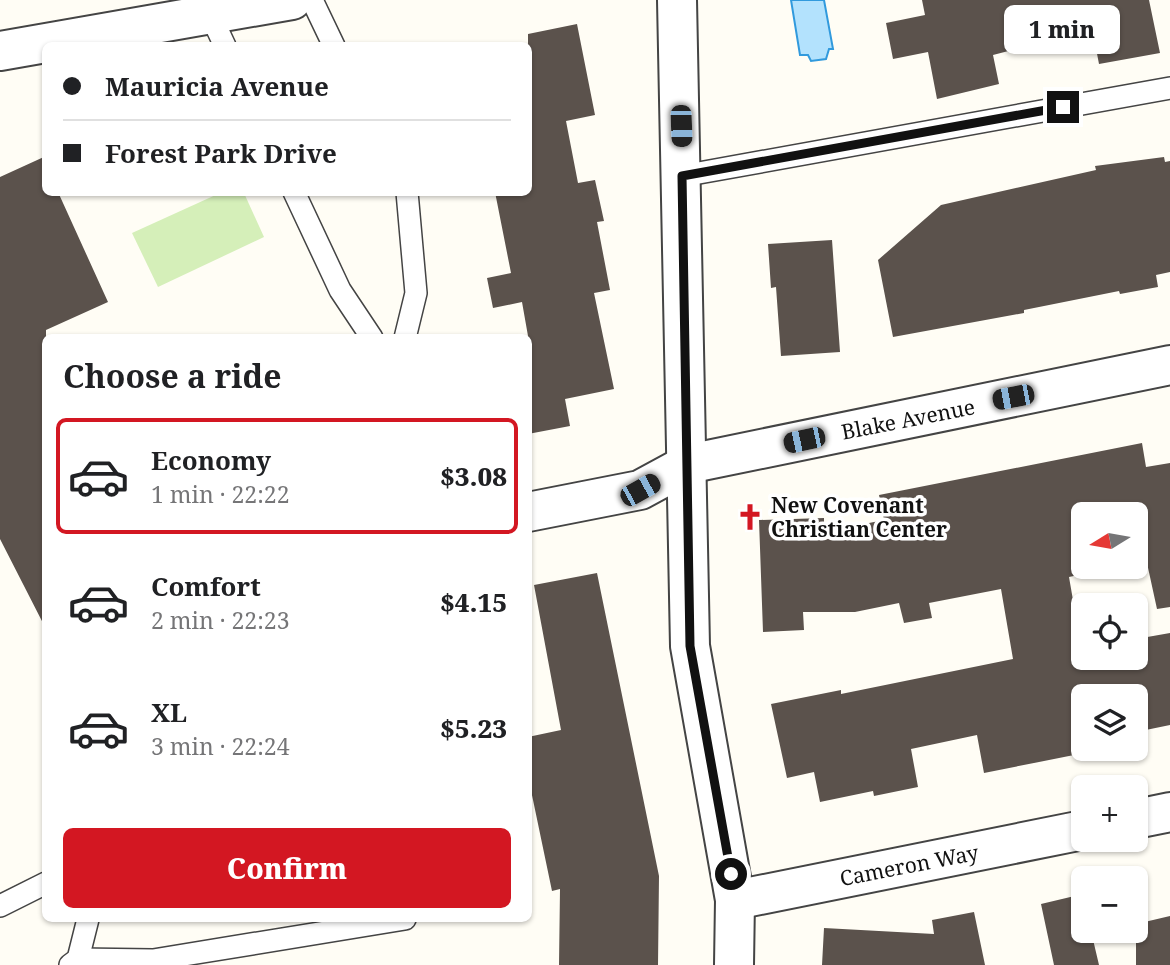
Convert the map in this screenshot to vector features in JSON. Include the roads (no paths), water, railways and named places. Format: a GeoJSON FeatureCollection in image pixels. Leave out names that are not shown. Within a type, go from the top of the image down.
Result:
{"type":"FeatureCollection","features":[{"type":"Feature","properties":{"kind":"street"},"geometry":{"type":"LineString","coordinates":[[93,42],[218,30],[292,0]]}},
{"type":"Feature","properties":{"kind":"street"},"geometry":{"type":"LineString","coordinates":[[677,0],[690,646],[735,900],[734,965]]}},
{"type":"Feature","properties":{"kind":"street"},"geometry":{"type":"LineString","coordinates":[[0,51],[42,47]]}},
{"type":"Feature","properties":{"kind":"street","name":"Blake Avenue"},"geometry":{"type":"LineString","coordinates":[[532,511],[640,490],[688,464],[1170,365]]}},
{"type":"Feature","properties":{"kind":"street"},"geometry":{"type":"LineString","coordinates":[[1148,817],[1170,812]]}},
{"type":"Feature","properties":{"kind":"street","name":"Cameron Way"},"geometry":{"type":"LineString","coordinates":[[735,900],[1071,832]]}},
{"type":"Feature","properties":{"kind":"lane"},"geometry":{"type":"LineString","coordinates":[[312,0],[332,42]]}},
{"type":"Feature","properties":{"kind":"lane"},"geometry":{"type":"LineString","coordinates":[[682,176],[1170,88]]}},
{"type":"Feature","properties":{"kind":"lane"},"geometry":{"type":"LineString","coordinates":[[296,196],[340,290],[369,334]]}},
{"type":"Feature","properties":{"kind":"lane"},"geometry":{"type":"LineString","coordinates":[[406,334],[416,293],[407,196]]}},
{"type":"Feature","properties":{"kind":"lane"},"geometry":{"type":"LineString","coordinates":[[0,906],[42,885]]}},
{"type":"Feature","properties":{"kind":"lane"},"geometry":{"type":"LineString","coordinates":[[87,922],[74,962],[153,960],[387,922]]}},
{"type":"Feature","properties":{"kind":"water"},"geometry":{"type":"Polygon","coordinates":[[[791,0],[824,0],[833,49],[829,49],[826,59],[811,61],[808,55],[800,55],[791,0]]]}},
{"type":"Feature","properties":{"kind":"place","name":"New Covenant Christian Center"},"geometry":{"type":"Point","coordinates":[750,517]}}]}
